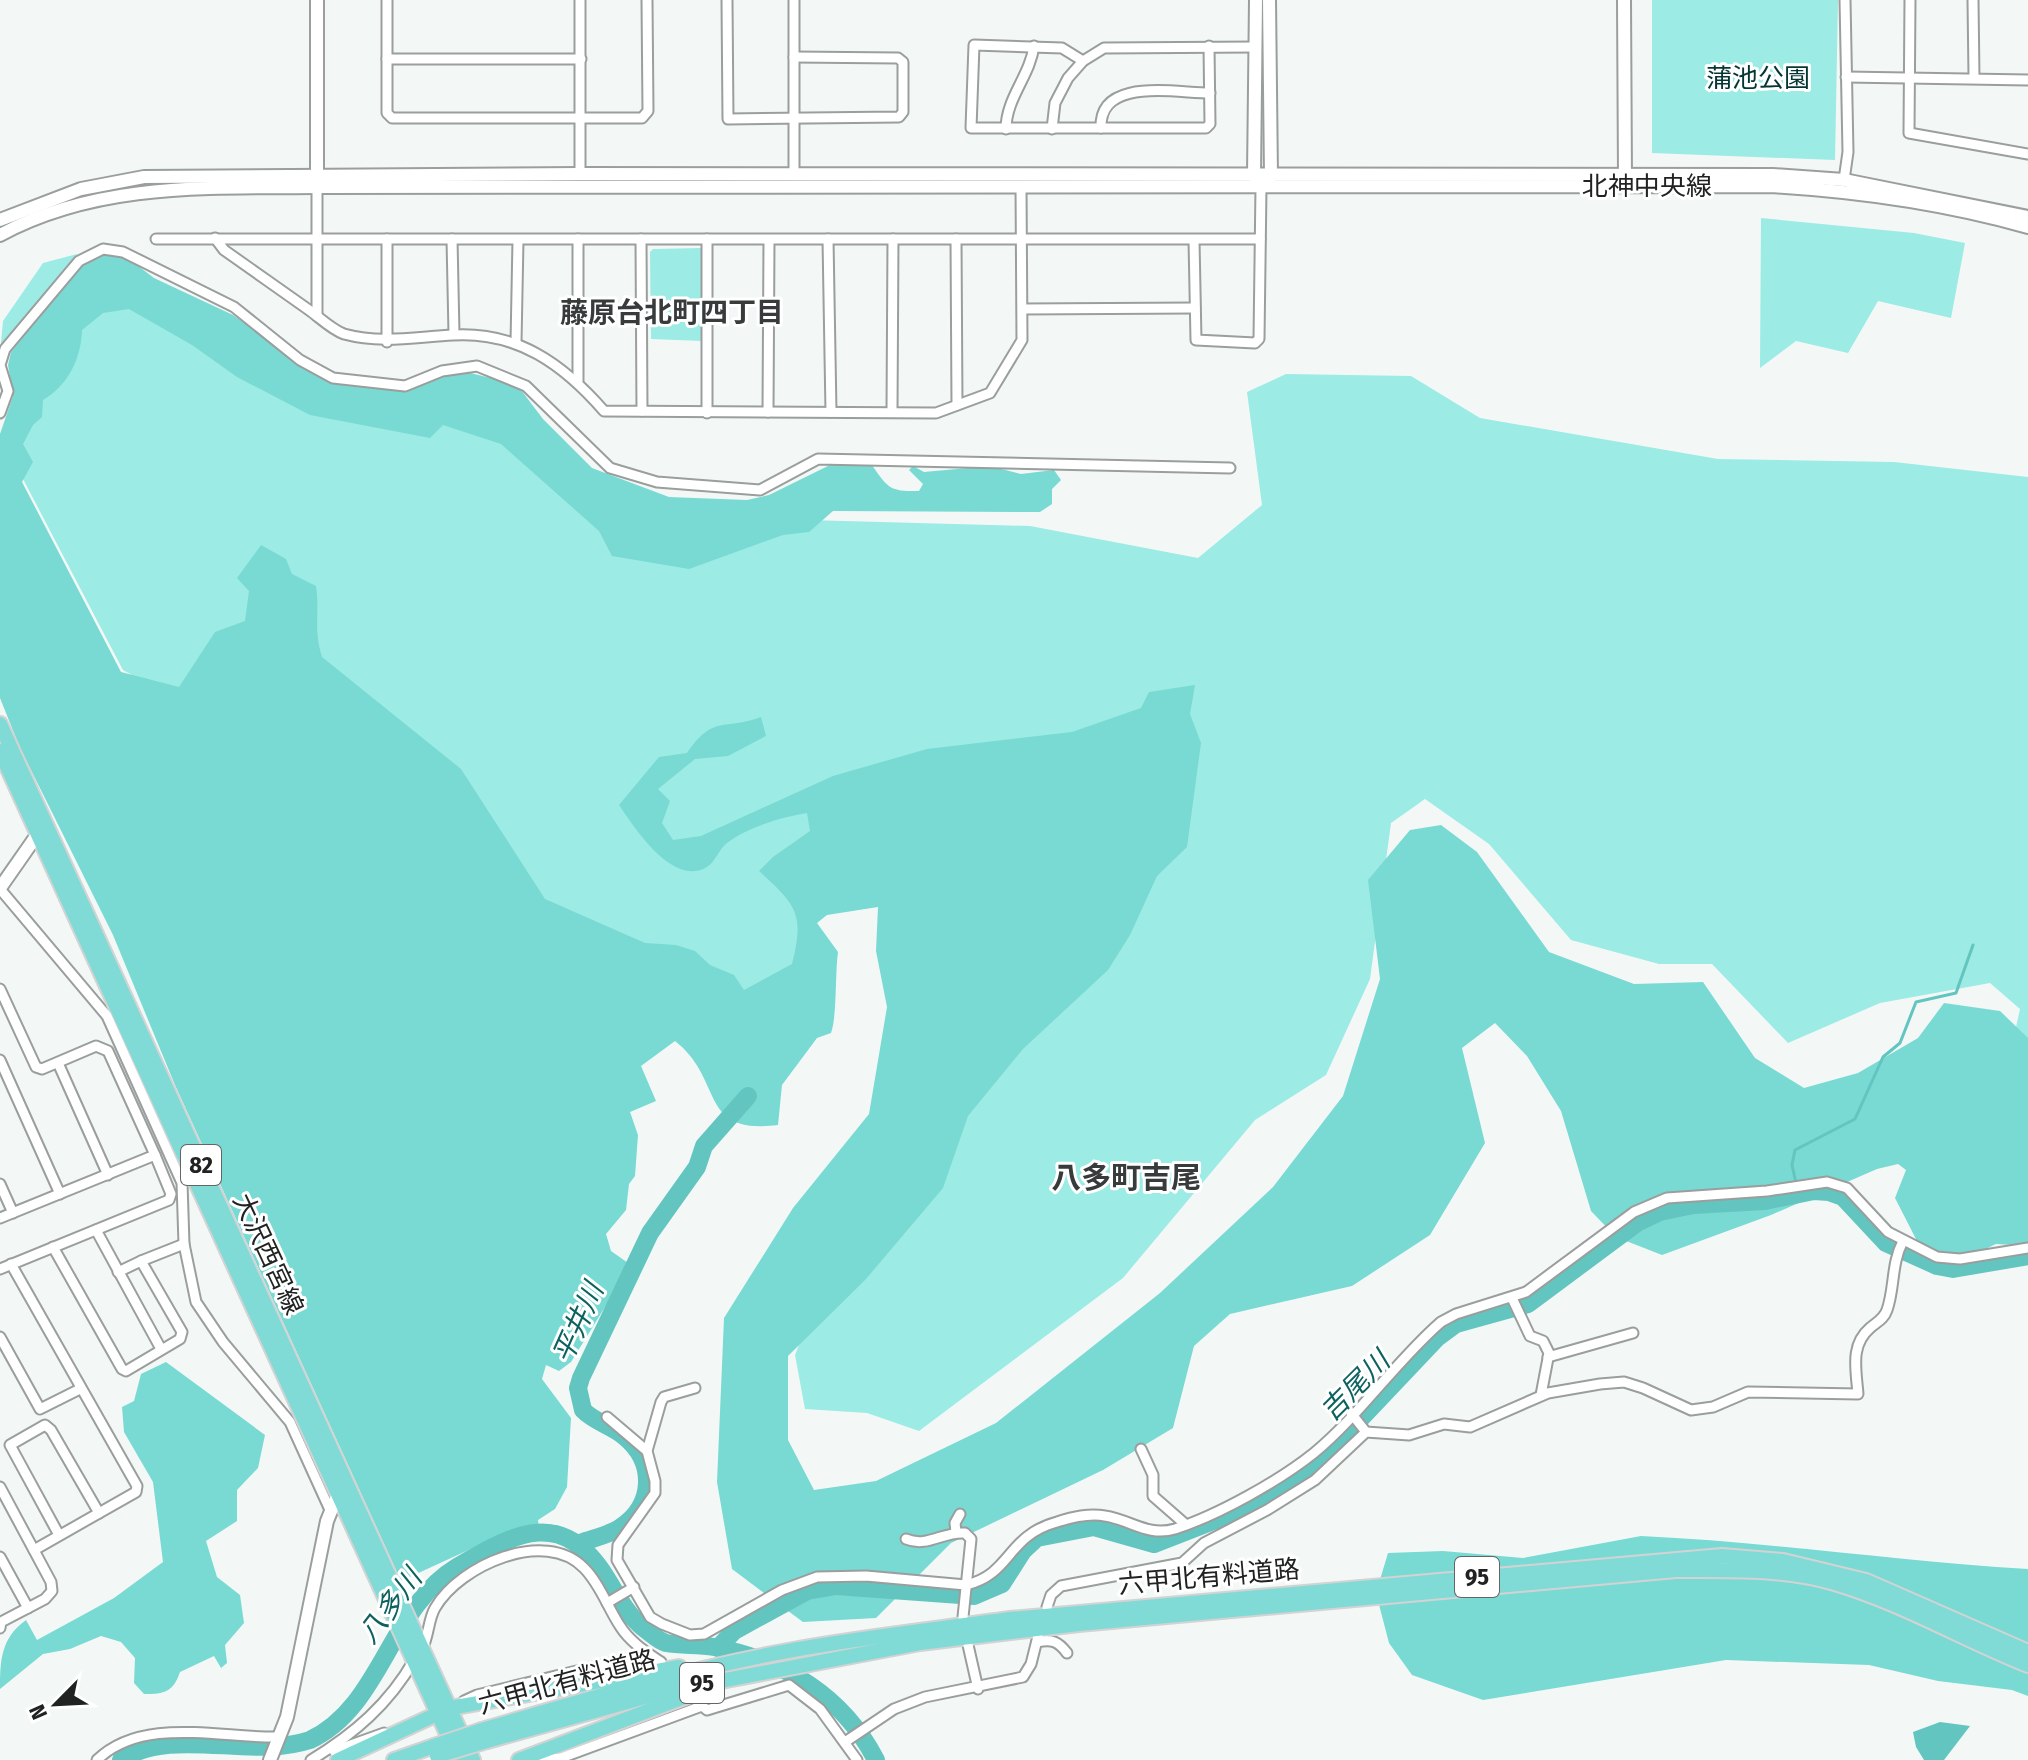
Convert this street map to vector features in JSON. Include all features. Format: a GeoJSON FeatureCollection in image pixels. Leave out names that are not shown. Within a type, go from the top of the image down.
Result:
{"type":"FeatureCollection","features":[{"type":"Feature","properties":{"kind":"main road","name":"大沢西宮線"},"geometry":{"type":"LineString","coordinates":[[0,724],[43,832],[338,1494],[399,1612]]}},
{"type":"Feature","properties":{"kind":"main road","name":"大沢西宮線"},"geometry":{"type":"LineString","coordinates":[[0,751],[43,832],[416,1654],[473,1760]]}},
{"type":"Feature","properties":{"kind":"main road","name":"六甲北有料道路"},"geometry":{"type":"LineString","coordinates":[[394,1760],[433,1754],[745,1660],[793,1650],[1010,1619],[1722,1556],[1783,1561],[1866,1581],[2028,1652]]}},
{"type":"Feature","properties":{"kind":"main road","name":"六甲北有料道路"},"geometry":{"type":"LineString","coordinates":[[485,1736],[663,1692],[796,1664],[920,1643],[1079,1624],[1676,1570],[1752,1569],[1805,1576],[1890,1602],[2028,1665]]}},
{"type":"Feature","properties":{"kind":"main road"},"geometry":{"type":"LineString","coordinates":[[338,1760],[444,1711],[691,1664],[745,1660]]}},
{"type":"Feature","properties":{"kind":"main road"},"geometry":{"type":"LineString","coordinates":[[519,1760],[675,1699],[796,1664]]}},
{"type":"Feature","properties":{"kind":"main road","name":"大沢西宮線"},"geometry":{"type":"LineString","coordinates":[[444,1711],[459,1760]]}},
{"type":"Feature","properties":{"kind":"street"},"geometry":{"type":"LineString","coordinates":[[317,0],[317,316]]}},
{"type":"Feature","properties":{"kind":"street"},"geometry":{"type":"LineString","coordinates":[[387,0],[387,113],[392,118],[581,119],[642,118],[648,111],[647,0]]}},
{"type":"Feature","properties":{"kind":"street"},"geometry":{"type":"LineString","coordinates":[[580,0],[580,174]]}},
{"type":"Feature","properties":{"kind":"street"},"geometry":{"type":"LineString","coordinates":[[727,0],[728,119],[899,117],[903,112],[903,62],[898,58],[794,57]]}},
{"type":"Feature","properties":{"kind":"street"},"geometry":{"type":"LineString","coordinates":[[794,0],[794,175]]}},
{"type":"Feature","properties":{"kind":"street"},"geometry":{"type":"LineString","coordinates":[[1194,240],[1196,340],[1199,343],[1255,343],[1259,339],[1261,187],[1254,175],[1256,0]]}},
{"type":"Feature","properties":{"kind":"street"},"geometry":{"type":"LineString","coordinates":[[1261,187],[1271,176],[1269,0]]}},
{"type":"Feature","properties":{"kind":"street"},"geometry":{"type":"LineString","coordinates":[[0,235],[45,214],[126,194],[169,188],[317,181],[580,174],[1625,179],[1624,0]]}},
{"type":"Feature","properties":{"kind":"street"},"geometry":{"type":"LineString","coordinates":[[1844,180],[1848,152],[1845,0]]}},
{"type":"Feature","properties":{"kind":"street"},"geometry":{"type":"LineString","coordinates":[[1910,0],[1909,133],[2028,154]]}},
{"type":"Feature","properties":{"kind":"street"},"geometry":{"type":"LineString","coordinates":[[1973,0],[1974,77]]}},
{"type":"Feature","properties":{"kind":"street"},"geometry":{"type":"LineString","coordinates":[[1083,61],[1062,48],[974,45],[971,128],[1206,128],[1210,124],[1209,46]]}},
{"type":"Feature","properties":{"kind":"street"},"geometry":{"type":"LineString","coordinates":[[1006,129],[1006,113],[1034,46]]}},
{"type":"Feature","properties":{"kind":"street"},"geometry":{"type":"LineString","coordinates":[[1052,129],[1055,103],[1068,78],[1083,61],[1104,48],[1255,47]]}},
{"type":"Feature","properties":{"kind":"street"},"geometry":{"type":"LineString","coordinates":[[387,59],[581,59]]}},
{"type":"Feature","properties":{"kind":"street"},"geometry":{"type":"LineString","coordinates":[[1846,77],[2028,80]]}},
{"type":"Feature","properties":{"kind":"street"},"geometry":{"type":"LineString","coordinates":[[1101,128],[1101,117],[1108,101],[1124,93],[1210,93]]}},
{"type":"Feature","properties":{"kind":"street"},"geometry":{"type":"LineString","coordinates":[[0,220],[81,189],[144,177],[317,181]]}},
{"type":"Feature","properties":{"kind":"street","name":"北神中央線"},"geometry":{"type":"LineString","coordinates":[[317,181],[1261,187],[1625,179],[1844,180],[2028,217]]}},
{"type":"Feature","properties":{"kind":"street","name":"北神中央線"},"geometry":{"type":"LineString","coordinates":[[1625,179],[1847,190],[1972,212],[2028,227]]}},
{"type":"Feature","properties":{"kind":"street"},"geometry":{"type":"LineString","coordinates":[[215,238],[224,250],[341,333],[387,342],[454,334],[482,335],[516,343],[544,355],[578,381],[604,411],[936,413],[994,389],[1022,340],[1021,186]]}},
{"type":"Feature","properties":{"kind":"street"},"geometry":{"type":"LineString","coordinates":[[156,239],[1260,239]]}},
{"type":"Feature","properties":{"kind":"street"},"geometry":{"type":"LineString","coordinates":[[387,239],[387,342]]}},
{"type":"Feature","properties":{"kind":"street"},"geometry":{"type":"LineString","coordinates":[[452,239],[454,334]]}},
{"type":"Feature","properties":{"kind":"street"},"geometry":{"type":"LineString","coordinates":[[578,239],[578,381]]}},
{"type":"Feature","properties":{"kind":"street"},"geometry":{"type":"LineString","coordinates":[[641,239],[642,411]]}},
{"type":"Feature","properties":{"kind":"street"},"geometry":{"type":"LineString","coordinates":[[707,239],[707,413]]}},
{"type":"Feature","properties":{"kind":"street"},"geometry":{"type":"LineString","coordinates":[[828,239],[831,412]]}},
{"type":"Feature","properties":{"kind":"street"},"geometry":{"type":"LineString","coordinates":[[892,412],[893,239]]}},
{"type":"Feature","properties":{"kind":"street"},"geometry":{"type":"LineString","coordinates":[[956,239],[957,405]]}},
{"type":"Feature","properties":{"kind":"street"},"geometry":{"type":"LineString","coordinates":[[516,343],[518,240]]}},
{"type":"Feature","properties":{"kind":"street"},"geometry":{"type":"LineString","coordinates":[[768,412],[769,240]]}},
{"type":"Feature","properties":{"kind":"street"},"geometry":{"type":"LineString","coordinates":[[0,413],[8,391],[0,365],[5,349],[79,261],[103,249],[123,252],[234,307],[300,360],[333,378],[405,386],[442,371],[477,366],[526,386],[610,468],[657,482],[760,490],[818,459],[1230,468]]}},
{"type":"Feature","properties":{"kind":"street"},"geometry":{"type":"LineString","coordinates":[[1023,309],[1195,308]]}},
{"type":"Feature","properties":{"kind":"street"},"geometry":{"type":"LineString","coordinates":[[43,832],[0,889],[107,1016],[182,1183],[184,1244],[202,1314],[290,1422],[330,1510]]}},
{"type":"Feature","properties":{"kind":"street"},"geometry":{"type":"LineString","coordinates":[[0,989],[36,1067],[42,1069],[96,1046],[108,1051],[171,1194],[169,1200],[0,1269]]}},
{"type":"Feature","properties":{"kind":"street"},"geometry":{"type":"LineString","coordinates":[[0,1060],[60,1194]]}},
{"type":"Feature","properties":{"kind":"street"},"geometry":{"type":"LineString","coordinates":[[58,1063],[108,1175]]}},
{"type":"Feature","properties":{"kind":"street"},"geometry":{"type":"LineString","coordinates":[[0,1218],[155,1155]]}},
{"type":"Feature","properties":{"kind":"street"},"geometry":{"type":"LineString","coordinates":[[695,1388],[664,1397],[647,1451],[655,1493],[618,1545],[617,1560],[650,1617],[690,1635],[724,1626],[782,1590],[817,1577],[866,1576],[965,1587],[988,1579],[1022,1539],[1056,1522],[1087,1515],[1106,1516],[1140,1529],[1159,1532],[1185,1524],[1275,1480],[1316,1452],[1441,1322],[1473,1308],[1526,1292],[1634,1212],[1667,1198],[1767,1191],[1827,1182],[1847,1188],[1877,1222],[1902,1243],[1937,1257],[1960,1259],[2028,1248]]}},
{"type":"Feature","properties":{"kind":"street"},"geometry":{"type":"LineString","coordinates":[[0,1184],[13,1213]]}},
{"type":"Feature","properties":{"kind":"street"},"geometry":{"type":"LineString","coordinates":[[96,1230],[161,1349]]}},
{"type":"Feature","properties":{"kind":"street"},"geometry":{"type":"LineString","coordinates":[[1353,1415],[1365,1429],[1409,1435],[1444,1424],[1470,1427],[1541,1395],[1624,1382],[1691,1410],[1713,1407],[1748,1392],[1858,1394],[1856,1350],[1859,1339],[1881,1321],[1887,1309],[1894,1257],[1902,1243]]}},
{"type":"Feature","properties":{"kind":"street"},"geometry":{"type":"LineString","coordinates":[[118,1272],[184,1244]]}},
{"type":"Feature","properties":{"kind":"street"},"geometry":{"type":"LineString","coordinates":[[53,1247],[122,1369],[126,1371],[180,1339],[182,1332],[141,1261]]}},
{"type":"Feature","properties":{"kind":"street"},"geometry":{"type":"LineString","coordinates":[[11,1264],[137,1486],[136,1492],[34,1550]]}},
{"type":"Feature","properties":{"kind":"street"},"geometry":{"type":"LineString","coordinates":[[1512,1298],[1530,1336],[1543,1341],[1548,1357],[1541,1395]]}},
{"type":"Feature","properties":{"kind":"street"},"geometry":{"type":"LineString","coordinates":[[1548,1357],[1633,1333]]}},
{"type":"Feature","properties":{"kind":"street"},"geometry":{"type":"LineString","coordinates":[[0,1337],[40,1409],[80,1389]]}},
{"type":"Feature","properties":{"kind":"street"},"geometry":{"type":"LineString","coordinates":[[607,1417],[647,1451]]}},
{"type":"Feature","properties":{"kind":"street"},"geometry":{"type":"LineString","coordinates":[[59,1535],[10,1445],[45,1425],[51,1430],[99,1513]]}},
{"type":"Feature","properties":{"kind":"street"},"geometry":{"type":"LineString","coordinates":[[1047,1607],[1051,1595],[1061,1586],[1182,1563],[1204,1543],[1315,1480],[1365,1429]]}},
{"type":"Feature","properties":{"kind":"street"},"geometry":{"type":"LineString","coordinates":[[1141,1449],[1153,1475],[1153,1496],[1185,1524]]}},
{"type":"Feature","properties":{"kind":"street"},"geometry":{"type":"LineString","coordinates":[[0,1487],[51,1582],[52,1591],[1,1622],[0,1628]]}},
{"type":"Feature","properties":{"kind":"street"},"geometry":{"type":"LineString","coordinates":[[270,1760],[280,1737],[330,1510],[338,1494]]}},
{"type":"Feature","properties":{"kind":"street"},"geometry":{"type":"LineString","coordinates":[[956,1532],[955,1523],[960,1514]]}},
{"type":"Feature","properties":{"kind":"street"},"geometry":{"type":"LineString","coordinates":[[906,1539],[932,1542],[956,1532],[965,1533],[971,1539],[963,1617]]}},
{"type":"Feature","properties":{"kind":"street"},"geometry":{"type":"LineString","coordinates":[[311,1760],[370,1718],[396,1689],[416,1654],[435,1607],[459,1580],[488,1563],[548,1550],[573,1558],[587,1570],[621,1628],[644,1651],[661,1662]]}},
{"type":"Feature","properties":{"kind":"street"},"geometry":{"type":"LineString","coordinates":[[0,1557],[28,1608]]}},
{"type":"Feature","properties":{"kind":"street"},"geometry":{"type":"LineString","coordinates":[[608,1602],[632,1588]]}},
{"type":"Feature","properties":{"kind":"street"},"geometry":{"type":"LineString","coordinates":[[848,1741],[894,1709],[925,1697],[978,1689],[1023,1677],[1031,1664],[1037,1639],[1059,1643],[1067,1653]]}},
{"type":"Feature","properties":{"kind":"street"},"geometry":{"type":"LineString","coordinates":[[968,1645],[978,1689]]}},
{"type":"Feature","properties":{"kind":"street"},"geometry":{"type":"LineString","coordinates":[[444,1711],[477,1695],[631,1658],[644,1651]]}},
{"type":"Feature","properties":{"kind":"street"},"geometry":{"type":"LineString","coordinates":[[540,1760],[561,1758],[698,1703],[707,1710],[789,1685],[820,1709],[848,1741],[857,1760]]}},
{"type":"Feature","properties":{"kind":"street"},"geometry":{"type":"LineString","coordinates":[[311,1760],[371,1736],[407,1728]]}},
{"type":"Feature","properties":{"kind":"street"},"geometry":{"type":"LineString","coordinates":[[97,1760],[126,1743],[171,1733],[280,1737]]}},
{"type":"Feature","properties":{"kind":"green space","name":"蒲池公園"},"geometry":{"type":"Polygon","coordinates":[[[1652,0],[1838,0],[1835,160],[1652,153],[1652,0]]]}},
{"type":"Feature","properties":{"kind":"green space"},"geometry":{"type":"Polygon","coordinates":[[[1761,218],[1914,233],[1965,243],[1951,318],[1878,301],[1848,353],[1796,341],[1760,368],[1761,218]]]}},
{"type":"Feature","properties":{"kind":"green space"},"geometry":{"type":"Polygon","coordinates":[[[701,248],[702,341],[651,339],[650,252],[653,249],[701,248]]]}},
{"type":"Feature","properties":{"kind":"green space"},"geometry":{"type":"Polygon","coordinates":[[[77,254],[71,266],[0,354],[3,321],[43,263],[77,254]]]}},
{"type":"Feature","properties":{"kind":"green space"},"geometry":{"type":"Polygon","coordinates":[[[98,276],[293,391],[499,435],[589,514],[1030,526],[1198,558],[1262,505],[1247,392],[1286,374],[1411,376],[1480,418],[1718,459],[1894,462],[2028,477],[2028,1120],[2000,1101],[2020,1009],[1990,983],[1880,1003],[1788,1043],[1712,964],[1659,964],[1571,940],[1489,844],[1425,799],[1391,823],[1370,979],[1326,1075],[1255,1120],[1123,1278],[919,1431],[867,1413],[805,1409],[795,1355],[931,1011],[930,884],[807,891],[802,1020],[732,1034],[219,723],[123,670],[0,435],[98,276]]]}},
{"type":"Feature","properties":{"kind":"shaded area"},"geometry":{"type":"Polygon","coordinates":[[[103,253],[125,256],[154,278],[233,315],[330,383],[404,391],[437,375],[462,371],[503,381],[521,390],[543,419],[592,468],[669,497],[747,500],[769,495],[832,464],[871,464],[890,486],[909,491],[919,491],[923,484],[909,470],[913,466],[924,472],[990,466],[1021,474],[1054,470],[1061,480],[1052,489],[1052,504],[1040,512],[833,511],[809,532],[783,535],[689,569],[612,556],[599,531],[501,444],[443,425],[430,438],[310,415],[237,377],[192,345],[129,309],[103,313],[82,330],[72,370],[60,387],[43,400],[42,417],[33,425],[23,444],[33,462],[22,482],[121,672],[179,687],[215,632],[245,621],[249,591],[237,578],[261,545],[286,559],[292,574],[316,586],[322,657],[461,769],[545,899],[645,943],[676,945],[695,951],[710,965],[734,975],[744,990],[792,964],[798,933],[794,911],[782,893],[759,871],[810,831],[807,813],[776,820],[735,837],[707,867],[694,871],[681,869],[668,862],[644,840],[619,805],[659,757],[687,753],[712,728],[761,717],[766,736],[728,756],[695,759],[658,789],[670,801],[662,823],[673,840],[701,836],[833,776],[927,749],[1072,732],[1141,708],[1149,692],[1195,685],[1190,714],[1201,743],[1187,847],[1157,876],[1130,935],[1108,970],[1023,1049],[968,1116],[943,1188],[866,1279],[788,1356],[788,1440],[814,1490],[876,1481],[996,1423],[1160,1293],[1273,1187],[1343,1096],[1380,979],[1368,880],[1410,830],[1441,825],[1477,852],[1549,952],[1634,984],[1703,982],[1755,1058],[1804,1088],[1858,1073],[1918,1038],[1944,1003],[2000,1011],[2028,1038],[2028,1246],[1996,1244],[1971,1256],[1939,1254],[1918,1243],[1895,1198],[1906,1170],[1898,1164],[1877,1169],[1771,1215],[1662,1255],[1616,1237],[1591,1211],[1561,1111],[1527,1056],[1495,1023],[1462,1048],[1485,1143],[1430,1235],[1352,1286],[1230,1314],[1194,1346],[1173,1428],[1103,1470],[951,1543],[876,1618],[803,1622],[732,1569],[717,1482],[724,1318],[793,1208],[869,1114],[887,1007],[876,951],[878,907],[827,915],[817,923],[838,952],[833,1026],[831,1033],[817,1038],[782,1085],[778,1125],[752,1126],[735,1122],[723,1113],[701,1072],[675,1041],[641,1066],[656,1101],[630,1112],[638,1135],[635,1176],[629,1184],[626,1210],[606,1234],[611,1251],[631,1265],[571,1362],[559,1371],[546,1365],[542,1379],[571,1418],[567,1487],[555,1509],[538,1520],[540,1535],[499,1536],[401,1581],[175,1085],[113,935],[20,748],[0,698],[0,434],[13,396],[8,365],[11,352],[81,264],[103,253]]]}},
{"type":"Feature","properties":{"kind":"shaded area"},"geometry":{"type":"Polygon","coordinates":[[[166,1362],[265,1435],[258,1468],[237,1490],[237,1521],[206,1541],[217,1577],[240,1595],[244,1623],[225,1645],[227,1663],[221,1668],[214,1656],[180,1672],[167,1690],[144,1694],[134,1683],[135,1658],[121,1642],[101,1636],[70,1649],[43,1654],[0,1689],[7,1642],[26,1620],[37,1640],[114,1598],[163,1562],[153,1482],[124,1432],[122,1407],[134,1401],[141,1374],[166,1362]]]}},
{"type":"Feature","properties":{"kind":"shaded area"},"geometry":{"type":"Polygon","coordinates":[[[1641,1536],[2028,1569],[2028,1696],[2012,1690],[1938,1681],[1869,1665],[1726,1660],[1483,1700],[1412,1675],[1389,1643],[1376,1593],[1388,1553],[1443,1551],[1523,1558],[1641,1536]]]}},
{"type":"Feature","properties":{"kind":"shaded area"},"geometry":{"type":"Polygon","coordinates":[[[1940,1722],[1970,1726],[1944,1760],[1924,1760],[1916,1747],[1913,1732],[1940,1722]]]}},
{"type":"Feature","properties":{"kind":"waterway"},"geometry":{"type":"LineString","coordinates":[[1796,1183],[1792,1165],[1795,1150],[1855,1119],[1883,1057],[1900,1043],[1916,1002],[1956,993],[1973,945]]}},
{"type":"Feature","properties":{"kind":"waterway","name":"平井川"},"geometry":{"type":"LineString","coordinates":[[580,1543],[612,1532],[632,1518],[640,1507],[647,1483],[646,1470],[635,1447],[620,1433],[583,1410],[578,1388],[581,1378],[650,1233],[697,1167],[704,1146],[748,1096]]}},
{"type":"Feature","properties":{"kind":"waterway","name":"吉尾川"},"geometry":{"type":"LineString","coordinates":[[718,1648],[734,1631],[807,1591],[836,1586],[974,1596],[1002,1584],[1023,1551],[1037,1538],[1094,1527],[1154,1544],[1262,1502],[1312,1470],[1437,1338],[1456,1324],[1528,1304],[1637,1223],[1660,1212],[1693,1205],[1765,1201],[1814,1191],[1829,1192],[1843,1197],[1886,1243],[1937,1266],[1953,1269],[2028,1256]]}},
{"type":"Feature","properties":{"kind":"waterway","name":"八多川"},"geometry":{"type":"LineString","coordinates":[[121,1760],[142,1750],[164,1745],[262,1747],[310,1740],[334,1724],[354,1704],[415,1607],[434,1585],[479,1554],[519,1536],[538,1533],[556,1534],[573,1541],[589,1555],[634,1619],[661,1641],[740,1653],[764,1661],[809,1684],[847,1717],[876,1760]]}},
{"type":"Feature","properties":{"kind":"district","name":"藤原台北町四丁目"},"geometry":{"type":"Point","coordinates":[672,312]}},
{"type":"Feature","properties":{"kind":"district","name":"八多町吉尾"},"geometry":{"type":"Point","coordinates":[1126,1178]}}]}
